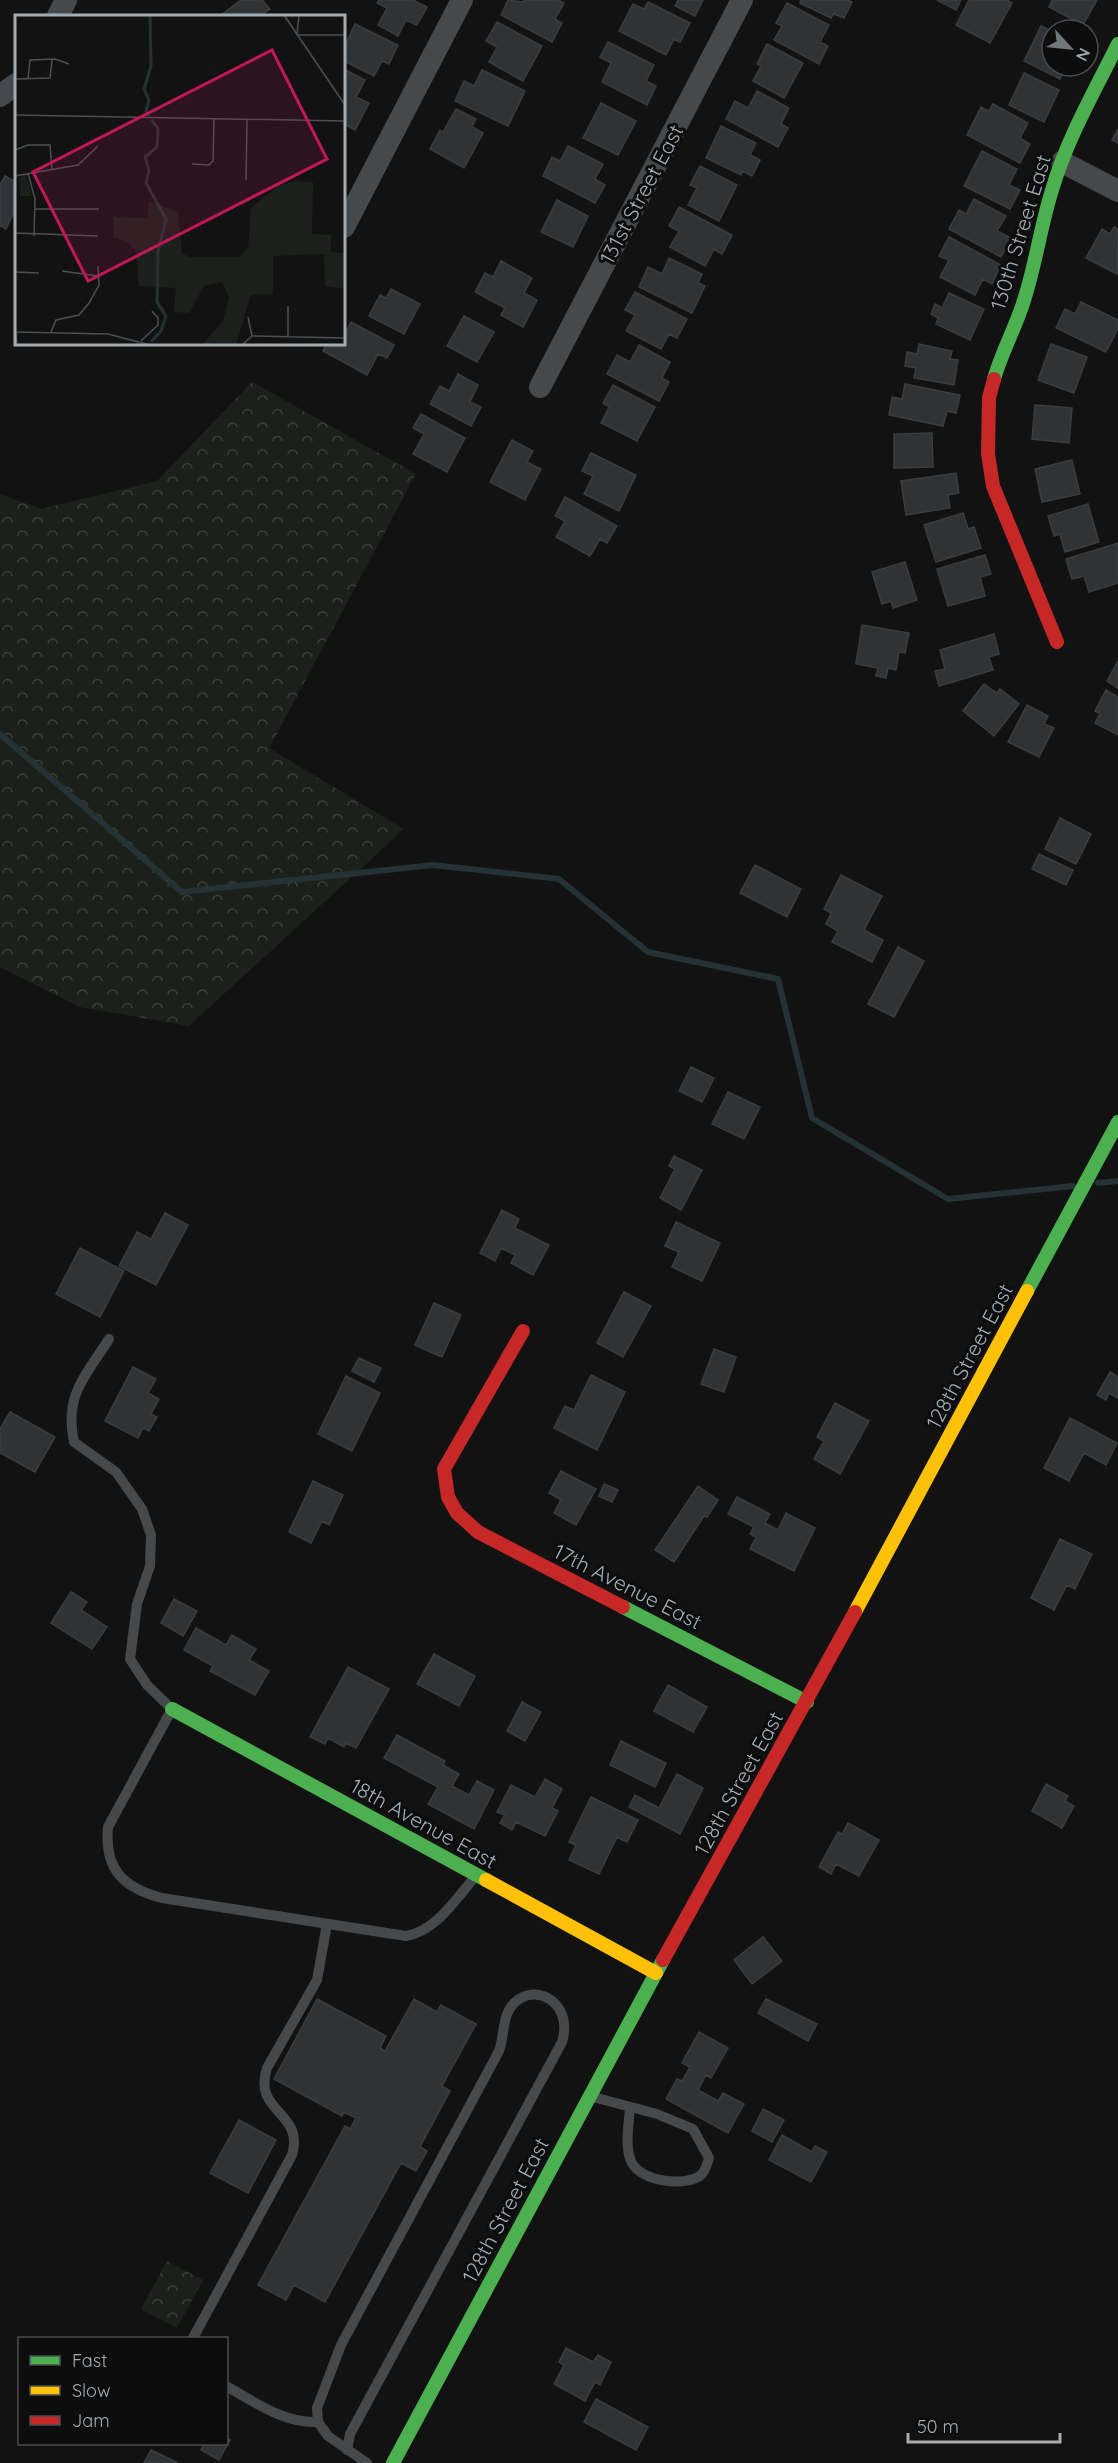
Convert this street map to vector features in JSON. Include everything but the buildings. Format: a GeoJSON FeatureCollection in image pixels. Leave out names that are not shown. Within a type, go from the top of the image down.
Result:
{"type":"FeatureCollection","features":[{"type":"Feature","properties":{"kind":"street"},"geometry":{"type":"LineString","coordinates":[[58,15],[66,0]]}},
{"type":"Feature","properties":{"kind":"street"},"geometry":{"type":"LineString","coordinates":[[345,225],[462,0]]}},
{"type":"Feature","properties":{"kind":"street","name":"131st Street East"},"geometry":{"type":"LineString","coordinates":[[540,387],[742,0]]}},
{"type":"Feature","properties":{"kind":"street","name":"130th Street East"},"geometry":{"type":"LineString","coordinates":[[1057,642],[993,486],[988,454],[990,398],[993,381],[1008,336],[1025,299],[1052,190],[1062,162],[1118,44]]}},
{"type":"Feature","properties":{"kind":"street"},"geometry":{"type":"LineString","coordinates":[[15,85],[0,97],[15,106]]}},
{"type":"Feature","properties":{"kind":"street"},"geometry":{"type":"LineString","coordinates":[[1062,162],[1118,191]]}},
{"type":"Feature","properties":{"kind":"street","name":"128th Street East"},"geometry":{"type":"LineString","coordinates":[[393,2463],[656,1973],[807,1702],[1118,1122]]}},
{"type":"Feature","properties":{"kind":"street","name":"17th Avenue East"},"geometry":{"type":"LineString","coordinates":[[523,1331],[444,1469],[445,1490],[459,1517],[478,1532],[807,1702]]}},
{"type":"Feature","properties":{"kind":"street","name":"18th Avenue East"},"geometry":{"type":"LineString","coordinates":[[172,1709],[656,1973]]}},
{"type":"Feature","properties":{"kind":"lane"},"geometry":{"type":"LineString","coordinates":[[109,1339],[73,1396],[70,1424],[74,1442],[116,1472],[142,1509],[151,1535],[150,1566],[136,1604],[130,1659],[147,1685],[172,1709],[108,1827],[106,1848],[112,1864],[125,1881],[143,1893],[406,1936],[416,1935],[440,1918],[476,1876]]}},
{"type":"Feature","properties":{"kind":"lane"},"geometry":{"type":"LineString","coordinates":[[194,2337],[292,2155],[296,2142],[294,2130],[270,2103],[265,2094],[263,2082],[267,2068],[317,1980],[327,1924]]}},
{"type":"Feature","properties":{"kind":"lane"},"geometry":{"type":"LineString","coordinates":[[347,2450],[350,2434],[556,2054],[565,2026],[562,2011],[550,1999],[530,1996],[516,2002],[510,2009],[506,2017],[499,2051],[341,2345],[317,2408],[318,2422],[328,2436],[347,2450],[367,2463]]}},
{"type":"Feature","properties":{"kind":"lane"},"geometry":{"type":"LineString","coordinates":[[590,2096],[657,2114],[693,2129],[709,2158],[705,2170],[699,2177],[665,2182],[656,2180],[634,2167],[628,2156],[630,2107]]}},
{"type":"Feature","properties":{"kind":"lane"},"geometry":{"type":"LineString","coordinates":[[228,2387],[287,2419],[302,2423],[318,2422]]}},
{"type":"Feature","properties":{"kind":"green space"},"geometry":{"type":"Polygon","coordinates":[[[252,382],[416,474],[269,748],[404,829],[189,1026],[80,1007],[0,967],[0,494],[41,509],[157,481],[252,382]]]}},
{"type":"Feature","properties":{"kind":"green space"},"geometry":{"type":"Polygon","coordinates":[[[167,2261],[203,2280],[177,2328],[141,2309],[167,2261]]]}},
{"type":"Feature","properties":{"kind":"waterway"},"geometry":{"type":"LineString","coordinates":[[0,734],[182,892],[433,865],[559,879],[648,952],[778,979],[812,1118],[948,1199],[1073,1186]]}},
{"type":"Feature","properties":{"kind":"waterway"},"geometry":{"type":"LineString","coordinates":[[1098,1183],[1118,1181]]}},
{"type":"Feature","properties":{"kind":"traffic: fast"},"geometry":{"type":"LineString","coordinates":[[994,379],[1025,297],[1048,203],[1065,152],[1118,44]]}},
{"type":"Feature","properties":{"kind":"traffic: fast"},"geometry":{"type":"LineString","coordinates":[[1027,1291],[1118,1122]]}},
{"type":"Feature","properties":{"kind":"traffic: fast"},"geometry":{"type":"LineString","coordinates":[[623,1607],[807,1702]]}},
{"type":"Feature","properties":{"kind":"traffic: fast"},"geometry":{"type":"LineString","coordinates":[[172,1709],[486,1880]]}},
{"type":"Feature","properties":{"kind":"traffic: fast"},"geometry":{"type":"LineString","coordinates":[[393,2463],[663,1960]]}},
{"type":"Feature","properties":{"kind":"traffic: slow"},"geometry":{"type":"LineString","coordinates":[[855,1612],[1027,1291]]}},
{"type":"Feature","properties":{"kind":"traffic: slow"},"geometry":{"type":"LineString","coordinates":[[486,1880],[656,1973]]}},
{"type":"Feature","properties":{"kind":"traffic: jam"},"geometry":{"type":"LineString","coordinates":[[994,379],[989,398],[988,454],[993,486],[1057,642]]}},
{"type":"Feature","properties":{"kind":"traffic: jam"},"geometry":{"type":"LineString","coordinates":[[523,1331],[444,1469],[448,1497],[457,1513],[478,1532],[623,1607]]}},
{"type":"Feature","properties":{"kind":"traffic: jam"},"geometry":{"type":"LineString","coordinates":[[663,1960],[855,1612]]}}]}
